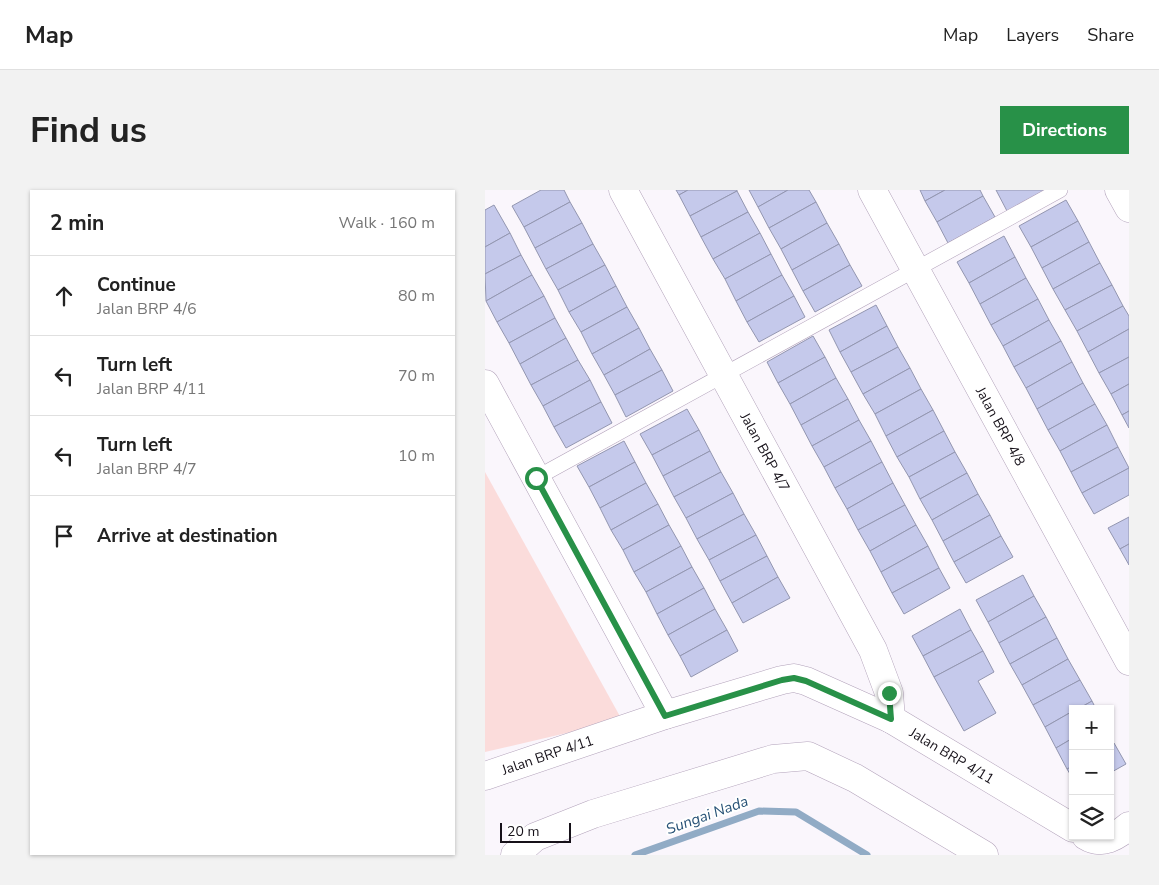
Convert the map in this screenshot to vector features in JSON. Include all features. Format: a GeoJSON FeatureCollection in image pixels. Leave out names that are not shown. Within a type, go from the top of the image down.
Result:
{"type":"FeatureCollection","features":[{"type":"Feature","properties":{"kind":"street","name":"Jalan BRP 4/7"},"geometry":{"type":"LineString","coordinates":[[623,190],[873,650],[889,693],[891,719]]}},
{"type":"Feature","properties":{"kind":"street","name":"Jalan BRP 4/8"},"geometry":{"type":"LineString","coordinates":[[872,190],[1129,662]]}},
{"type":"Feature","properties":{"kind":"street"},"geometry":{"type":"LineString","coordinates":[[1119,190],[1129,208]]}},
{"type":"Feature","properties":{"kind":"street"},"geometry":{"type":"LineString","coordinates":[[485,384],[665,716]]}},
{"type":"Feature","properties":{"kind":"street","name":"Jalan BRP 4/11"},"geometry":{"type":"LineString","coordinates":[[485,776],[665,716],[794,678],[806,681],[891,719],[1069,826]]}},
{"type":"Feature","properties":{"kind":"street"},"geometry":{"type":"LineString","coordinates":[[515,855],[535,838],[593,814],[773,759],[808,756],[855,778],[984,855]]}},
{"type":"Feature","properties":{"kind":"street"},"geometry":{"type":"LineString","coordinates":[[1114,837],[1129,826]]}},
{"type":"Feature","properties":{"kind":"lane"},"geometry":{"type":"LineString","coordinates":[[536,478],[1061,190]]}},
{"type":"Feature","properties":{"kind":"shaded area"},"geometry":{"type":"Polygon","coordinates":[[[485,472],[622,720],[485,752],[485,472]]]}},
{"type":"Feature","properties":{"kind":"building"},"geometry":{"type":"Polygon","coordinates":[[[541,190],[564,190],[570,202],[524,227],[512,206],[541,190]]]}},
{"type":"Feature","properties":{"kind":"building"},"geometry":{"type":"Polygon","coordinates":[[[676,190],[688,190],[679,195],[676,190]]]}},
{"type":"Feature","properties":{"kind":"building"},"geometry":{"type":"Polygon","coordinates":[[[688,190],[737,191],[690,216],[679,195],[688,190]]]}},
{"type":"Feature","properties":{"kind":"building"},"geometry":{"type":"Polygon","coordinates":[[[749,190],[788,190],[758,207],[749,190]]]}},
{"type":"Feature","properties":{"kind":"building"},"geometry":{"type":"Polygon","coordinates":[[[788,190],[809,190],[816,202],[769,228],[758,207],[788,190]]]}},
{"type":"Feature","properties":{"kind":"building"},"geometry":{"type":"Polygon","coordinates":[[[920,190],[945,190],[925,201],[920,190]]]}},
{"type":"Feature","properties":{"kind":"building"},"geometry":{"type":"Polygon","coordinates":[[[945,190],[980,190],[983,196],[937,222],[925,201],[945,190]]]}},
{"type":"Feature","properties":{"kind":"building"},"geometry":{"type":"Polygon","coordinates":[[[996,190],[1045,190],[1007,211],[996,190]]]}},
{"type":"Feature","properties":{"kind":"building"},"geometry":{"type":"Polygon","coordinates":[[[737,191],[748,212],[701,237],[690,216],[737,191]]]}},
{"type":"Feature","properties":{"kind":"building"},"geometry":{"type":"Polygon","coordinates":[[[983,196],[995,217],[948,243],[937,222],[983,196]]]}},
{"type":"Feature","properties":{"kind":"building"},"geometry":{"type":"Polygon","coordinates":[[[1066,200],[1078,221],[1031,247],[1019,226],[1066,200]]]}},
{"type":"Feature","properties":{"kind":"building"},"geometry":{"type":"Polygon","coordinates":[[[570,202],[582,223],[535,248],[524,227],[570,202]]]}},
{"type":"Feature","properties":{"kind":"building"},"geometry":{"type":"Polygon","coordinates":[[[816,202],[827,223],[781,249],[769,228],[816,202]]]}},
{"type":"Feature","properties":{"kind":"building"},"geometry":{"type":"Polygon","coordinates":[[[494,205],[510,233],[485,247],[485,210],[494,205]]]}},
{"type":"Feature","properties":{"kind":"building"},"geometry":{"type":"Polygon","coordinates":[[[748,212],[760,233],[713,259],[701,237],[748,212]]]}},
{"type":"Feature","properties":{"kind":"building"},"geometry":{"type":"Polygon","coordinates":[[[1078,221],[1089,242],[1042,268],[1031,247],[1078,221]]]}},
{"type":"Feature","properties":{"kind":"building"},"geometry":{"type":"Polygon","coordinates":[[[582,223],[593,244],[546,269],[535,248],[582,223]]]}},
{"type":"Feature","properties":{"kind":"building"},"geometry":{"type":"Polygon","coordinates":[[[827,223],[839,244],[792,270],[781,249],[827,223]]]}},
{"type":"Feature","properties":{"kind":"building"},"geometry":{"type":"Polygon","coordinates":[[[510,233],[521,255],[485,274],[485,247],[510,233]]]}},
{"type":"Feature","properties":{"kind":"building"},"geometry":{"type":"Polygon","coordinates":[[[760,233],[771,254],[725,279],[713,259],[760,233]]]}},
{"type":"Feature","properties":{"kind":"building"},"geometry":{"type":"Polygon","coordinates":[[[1004,236],[1015,257],[969,283],[957,262],[1004,236]]]}},
{"type":"Feature","properties":{"kind":"building"},"geometry":{"type":"Polygon","coordinates":[[[1089,242],[1100,263],[1053,289],[1042,268],[1089,242]]]}},
{"type":"Feature","properties":{"kind":"building"},"geometry":{"type":"Polygon","coordinates":[[[593,244],[605,265],[558,290],[546,269],[593,244]]]}},
{"type":"Feature","properties":{"kind":"building"},"geometry":{"type":"Polygon","coordinates":[[[839,244],[850,265],[803,291],[792,270],[839,244]]]}},
{"type":"Feature","properties":{"kind":"building"},"geometry":{"type":"Polygon","coordinates":[[[771,254],[782,275],[736,301],[725,279],[771,254]]]}},
{"type":"Feature","properties":{"kind":"building"},"geometry":{"type":"Polygon","coordinates":[[[521,255],[532,275],[486,301],[485,274],[521,255]]]}},
{"type":"Feature","properties":{"kind":"building"},"geometry":{"type":"Polygon","coordinates":[[[1015,257],[1026,278],[980,304],[969,283],[1015,257]]]}},
{"type":"Feature","properties":{"kind":"building"},"geometry":{"type":"Polygon","coordinates":[[[1100,263],[1112,285],[1065,310],[1053,289],[1100,263]]]}},
{"type":"Feature","properties":{"kind":"building"},"geometry":{"type":"Polygon","coordinates":[[[605,265],[616,286],[569,312],[558,290],[605,265]]]}},
{"type":"Feature","properties":{"kind":"building"},"geometry":{"type":"Polygon","coordinates":[[[850,265],[862,286],[815,312],[803,291],[850,265]]]}},
{"type":"Feature","properties":{"kind":"building"},"geometry":{"type":"Polygon","coordinates":[[[532,275],[544,296],[497,322],[486,301],[532,275]]]}},
{"type":"Feature","properties":{"kind":"building"},"geometry":{"type":"Polygon","coordinates":[[[782,275],[794,296],[747,322],[736,301],[782,275]]]}},
{"type":"Feature","properties":{"kind":"building"},"geometry":{"type":"Polygon","coordinates":[[[1026,278],[1038,299],[991,325],[980,304],[1026,278]]]}},
{"type":"Feature","properties":{"kind":"building"},"geometry":{"type":"Polygon","coordinates":[[[1112,285],[1123,306],[1077,331],[1065,310],[1112,285]]]}},
{"type":"Feature","properties":{"kind":"building"},"geometry":{"type":"Polygon","coordinates":[[[616,286],[627,307],[581,332],[569,312],[616,286]]]}},
{"type":"Feature","properties":{"kind":"building"},"geometry":{"type":"Polygon","coordinates":[[[544,296],[555,318],[509,343],[497,322],[544,296]]]}},
{"type":"Feature","properties":{"kind":"building"},"geometry":{"type":"Polygon","coordinates":[[[794,296],[805,317],[759,342],[747,322],[794,296]]]}},
{"type":"Feature","properties":{"kind":"building"},"geometry":{"type":"Polygon","coordinates":[[[1038,299],[1049,320],[1003,346],[991,325],[1038,299]]]}},
{"type":"Feature","properties":{"kind":"building"},"geometry":{"type":"Polygon","coordinates":[[[876,305],[887,326],[840,352],[829,330],[876,305]]]}},
{"type":"Feature","properties":{"kind":"building"},"geometry":{"type":"Polygon","coordinates":[[[1123,306],[1129,316],[1129,329],[1088,352],[1077,331],[1123,306]]]}},
{"type":"Feature","properties":{"kind":"building"},"geometry":{"type":"Polygon","coordinates":[[[627,307],[639,328],[592,354],[581,332],[627,307]]]}},
{"type":"Feature","properties":{"kind":"building"},"geometry":{"type":"Polygon","coordinates":[[[555,318],[566,338],[520,364],[509,343],[555,318]]]}},
{"type":"Feature","properties":{"kind":"building"},"geometry":{"type":"Polygon","coordinates":[[[1049,320],[1061,341],[1014,367],[1003,346],[1049,320]]]}},
{"type":"Feature","properties":{"kind":"building"},"geometry":{"type":"Polygon","coordinates":[[[887,326],[898,347],[851,372],[840,352],[887,326]]]}},
{"type":"Feature","properties":{"kind":"building"},"geometry":{"type":"Polygon","coordinates":[[[639,328],[650,349],[604,375],[592,354],[639,328]]]}},
{"type":"Feature","properties":{"kind":"building"},"geometry":{"type":"Polygon","coordinates":[[[1129,329],[1129,357],[1099,373],[1088,352],[1129,329]]]}},
{"type":"Feature","properties":{"kind":"building"},"geometry":{"type":"Polygon","coordinates":[[[813,336],[825,357],[778,383],[767,362],[813,336]]]}},
{"type":"Feature","properties":{"kind":"building"},"geometry":{"type":"Polygon","coordinates":[[[566,338],[578,360],[531,385],[520,364],[566,338]]]}},
{"type":"Feature","properties":{"kind":"building"},"geometry":{"type":"Polygon","coordinates":[[[1061,341],[1072,362],[1026,388],[1014,367],[1061,341]]]}},
{"type":"Feature","properties":{"kind":"building"},"geometry":{"type":"Polygon","coordinates":[[[898,347],[910,368],[863,394],[851,372],[898,347]]]}},
{"type":"Feature","properties":{"kind":"building"},"geometry":{"type":"Polygon","coordinates":[[[650,349],[662,370],[615,395],[604,375],[650,349]]]}},
{"type":"Feature","properties":{"kind":"building"},"geometry":{"type":"Polygon","coordinates":[[[825,357],[836,378],[790,404],[778,383],[825,357]]]}},
{"type":"Feature","properties":{"kind":"building"},"geometry":{"type":"Polygon","coordinates":[[[1129,357],[1129,384],[1111,394],[1099,373],[1129,357]]]}},
{"type":"Feature","properties":{"kind":"building"},"geometry":{"type":"Polygon","coordinates":[[[578,360],[590,380],[543,406],[531,385],[578,360]]]}},
{"type":"Feature","properties":{"kind":"building"},"geometry":{"type":"Polygon","coordinates":[[[1072,362],[1083,383],[1037,409],[1026,388],[1072,362]]]}},
{"type":"Feature","properties":{"kind":"building"},"geometry":{"type":"Polygon","coordinates":[[[910,368],[921,389],[875,414],[863,394],[910,368]]]}},
{"type":"Feature","properties":{"kind":"building"},"geometry":{"type":"Polygon","coordinates":[[[662,370],[673,391],[626,417],[615,395],[662,370]]]}},
{"type":"Feature","properties":{"kind":"building"},"geometry":{"type":"Polygon","coordinates":[[[836,378],[848,399],[801,425],[790,404],[836,378]]]}},
{"type":"Feature","properties":{"kind":"building"},"geometry":{"type":"Polygon","coordinates":[[[590,380],[601,402],[554,427],[543,406],[590,380]]]}},
{"type":"Feature","properties":{"kind":"building"},"geometry":{"type":"Polygon","coordinates":[[[1083,383],[1095,404],[1048,430],[1037,409],[1083,383]]]}},
{"type":"Feature","properties":{"kind":"building"},"geometry":{"type":"Polygon","coordinates":[[[1129,384],[1129,411],[1122,415],[1111,394],[1129,384]]]}},
{"type":"Feature","properties":{"kind":"building"},"geometry":{"type":"Polygon","coordinates":[[[921,389],[933,410],[886,436],[875,414],[921,389]]]}},
{"type":"Feature","properties":{"kind":"building"},"geometry":{"type":"Polygon","coordinates":[[[848,399],[859,420],[812,446],[801,425],[848,399]]]}},
{"type":"Feature","properties":{"kind":"building"},"geometry":{"type":"Polygon","coordinates":[[[601,402],[612,423],[566,448],[554,427],[601,402]]]}},
{"type":"Feature","properties":{"kind":"building"},"geometry":{"type":"Polygon","coordinates":[[[1095,404],[1107,425],[1060,451],[1048,430],[1095,404]]]}},
{"type":"Feature","properties":{"kind":"building"},"geometry":{"type":"Polygon","coordinates":[[[687,409],[699,430],[652,455],[640,434],[687,409]]]}},
{"type":"Feature","properties":{"kind":"building"},"geometry":{"type":"Polygon","coordinates":[[[933,410],[944,431],[897,457],[886,436],[933,410]]]}},
{"type":"Feature","properties":{"kind":"building"},"geometry":{"type":"Polygon","coordinates":[[[1129,411],[1129,428],[1122,415],[1129,411]]]}},
{"type":"Feature","properties":{"kind":"building"},"geometry":{"type":"Polygon","coordinates":[[[859,420],[871,441],[824,467],[812,446],[859,420]]]}},
{"type":"Feature","properties":{"kind":"building"},"geometry":{"type":"Polygon","coordinates":[[[1107,425],[1118,447],[1071,472],[1060,451],[1107,425]]]}},
{"type":"Feature","properties":{"kind":"building"},"geometry":{"type":"Polygon","coordinates":[[[699,430],[710,451],[663,476],[652,455],[699,430]]]}},
{"type":"Feature","properties":{"kind":"building"},"geometry":{"type":"Polygon","coordinates":[[[944,431],[955,452],[909,477],[897,457],[944,431]]]}},
{"type":"Feature","properties":{"kind":"building"},"geometry":{"type":"Polygon","coordinates":[[[624,441],[635,462],[589,487],[577,466],[624,441]]]}},
{"type":"Feature","properties":{"kind":"building"},"geometry":{"type":"Polygon","coordinates":[[[871,441],[882,462],[835,488],[824,467],[871,441]]]}},
{"type":"Feature","properties":{"kind":"building"},"geometry":{"type":"Polygon","coordinates":[[[1118,447],[1129,468],[1082,493],[1071,472],[1118,447]]]}},
{"type":"Feature","properties":{"kind":"building"},"geometry":{"type":"Polygon","coordinates":[[[710,451],[721,472],[674,497],[663,476],[710,451]]]}},
{"type":"Feature","properties":{"kind":"building"},"geometry":{"type":"Polygon","coordinates":[[[955,452],[967,473],[920,499],[909,477],[955,452]]]}},
{"type":"Feature","properties":{"kind":"building"},"geometry":{"type":"Polygon","coordinates":[[[635,462],[646,483],[600,508],[589,487],[635,462]]]}},
{"type":"Feature","properties":{"kind":"building"},"geometry":{"type":"Polygon","coordinates":[[[882,462],[893,483],[847,509],[835,488],[882,462]]]}},
{"type":"Feature","properties":{"kind":"building"},"geometry":{"type":"Polygon","coordinates":[[[1129,468],[1129,495],[1094,514],[1082,493],[1129,468]]]}},
{"type":"Feature","properties":{"kind":"building"},"geometry":{"type":"Polygon","coordinates":[[[721,472],[733,493],[686,518],[674,497],[721,472]]]}},
{"type":"Feature","properties":{"kind":"building"},"geometry":{"type":"Polygon","coordinates":[[[967,473],[978,494],[932,520],[920,499],[967,473]]]}},
{"type":"Feature","properties":{"kind":"building"},"geometry":{"type":"Polygon","coordinates":[[[646,483],[658,504],[611,530],[600,508],[646,483]]]}},
{"type":"Feature","properties":{"kind":"building"},"geometry":{"type":"Polygon","coordinates":[[[893,483],[905,505],[858,530],[847,509],[893,483]]]}},
{"type":"Feature","properties":{"kind":"building"},"geometry":{"type":"Polygon","coordinates":[[[733,493],[744,514],[697,539],[686,518],[733,493]]]}},
{"type":"Feature","properties":{"kind":"building"},"geometry":{"type":"Polygon","coordinates":[[[978,494],[990,515],[943,541],[932,520],[978,494]]]}},
{"type":"Feature","properties":{"kind":"building"},"geometry":{"type":"Polygon","coordinates":[[[658,504],[669,525],[623,550],[611,530],[658,504]]]}},
{"type":"Feature","properties":{"kind":"building"},"geometry":{"type":"Polygon","coordinates":[[[905,505],[916,525],[870,551],[858,530],[905,505]]]}},
{"type":"Feature","properties":{"kind":"building"},"geometry":{"type":"Polygon","coordinates":[[[744,514],[756,535],[709,560],[697,539],[744,514]]]}},
{"type":"Feature","properties":{"kind":"building"},"geometry":{"type":"Polygon","coordinates":[[[990,515],[1001,536],[954,562],[943,541],[990,515]]]}},
{"type":"Feature","properties":{"kind":"building"},"geometry":{"type":"Polygon","coordinates":[[[1129,517],[1129,544],[1120,549],[1108,528],[1129,517]]]}},
{"type":"Feature","properties":{"kind":"building"},"geometry":{"type":"Polygon","coordinates":[[[669,525],[681,546],[634,572],[623,550],[669,525]]]}},
{"type":"Feature","properties":{"kind":"building"},"geometry":{"type":"Polygon","coordinates":[[[916,525],[928,546],[881,572],[870,551],[916,525]]]}},
{"type":"Feature","properties":{"kind":"building"},"geometry":{"type":"Polygon","coordinates":[[[756,535],[767,556],[720,581],[709,560],[756,535]]]}},
{"type":"Feature","properties":{"kind":"building"},"geometry":{"type":"Polygon","coordinates":[[[1001,536],[1013,557],[966,583],[954,562],[1001,536]]]}},
{"type":"Feature","properties":{"kind":"building"},"geometry":{"type":"Polygon","coordinates":[[[1129,544],[1129,565],[1120,549],[1129,544]]]}},
{"type":"Feature","properties":{"kind":"building"},"geometry":{"type":"Polygon","coordinates":[[[681,546],[692,567],[646,592],[634,572],[681,546]]]}},
{"type":"Feature","properties":{"kind":"building"},"geometry":{"type":"Polygon","coordinates":[[[928,546],[939,568],[892,593],[881,572],[928,546]]]}},
{"type":"Feature","properties":{"kind":"building"},"geometry":{"type":"Polygon","coordinates":[[[767,556],[778,577],[732,603],[720,581],[767,556]]]}},
{"type":"Feature","properties":{"kind":"building"},"geometry":{"type":"Polygon","coordinates":[[[692,567],[704,588],[657,614],[646,592],[692,567]]]}},
{"type":"Feature","properties":{"kind":"building"},"geometry":{"type":"Polygon","coordinates":[[[939,568],[950,588],[904,614],[892,593],[939,568]]]}},
{"type":"Feature","properties":{"kind":"building"},"geometry":{"type":"Polygon","coordinates":[[[1023,575],[1034,596],[988,622],[976,600],[1023,575]]]}},
{"type":"Feature","properties":{"kind":"building"},"geometry":{"type":"Polygon","coordinates":[[[778,577],[790,598],[743,623],[732,603],[778,577]]]}},
{"type":"Feature","properties":{"kind":"building"},"geometry":{"type":"Polygon","coordinates":[[[704,588],[715,609],[668,635],[657,614],[704,588]]]}},
{"type":"Feature","properties":{"kind":"building"},"geometry":{"type":"Polygon","coordinates":[[[1034,596],[1046,617],[999,643],[988,622],[1034,596]]]}},
{"type":"Feature","properties":{"kind":"building"},"geometry":{"type":"Polygon","coordinates":[[[715,609],[727,630],[680,656],[668,635],[715,609]]]}},
{"type":"Feature","properties":{"kind":"building"},"geometry":{"type":"Polygon","coordinates":[[[960,609],[971,630],[923,656],[912,636],[960,609]]]}},
{"type":"Feature","properties":{"kind":"building"},"geometry":{"type":"Polygon","coordinates":[[[1046,617],[1057,638],[1010,664],[999,643],[1046,617]]]}},
{"type":"Feature","properties":{"kind":"building"},"geometry":{"type":"Polygon","coordinates":[[[727,630],[738,651],[691,677],[680,656],[727,630]]]}},
{"type":"Feature","properties":{"kind":"building"},"geometry":{"type":"Polygon","coordinates":[[[971,630],[983,651],[934,677],[923,656],[971,630]]]}},
{"type":"Feature","properties":{"kind":"building"},"geometry":{"type":"Polygon","coordinates":[[[1057,638],[1068,659],[1022,685],[1010,664],[1057,638]]]}},
{"type":"Feature","properties":{"kind":"building"},"geometry":{"type":"Polygon","coordinates":[[[983,651],[994,672],[978,681],[996,713],[964,731],[934,677],[983,651]]]}},
{"type":"Feature","properties":{"kind":"building"},"geometry":{"type":"Polygon","coordinates":[[[1068,659],[1080,680],[1033,705],[1022,685],[1068,659]]]}},
{"type":"Feature","properties":{"kind":"building"},"geometry":{"type":"Polygon","coordinates":[[[1080,680],[1092,701],[1085,705],[1069,705],[1069,713],[1045,727],[1033,705],[1080,680]]]}},
{"type":"Feature","properties":{"kind":"building"},"geometry":{"type":"Polygon","coordinates":[[[1092,701],[1094,705],[1085,705],[1092,701]]]}},
{"type":"Feature","properties":{"kind":"building"},"geometry":{"type":"Polygon","coordinates":[[[1069,713],[1069,740],[1056,748],[1045,727],[1069,713]]]}},
{"type":"Feature","properties":{"kind":"building"},"geometry":{"type":"Polygon","coordinates":[[[1069,740],[1069,768],[1067,769],[1056,748],[1069,740]]]}},
{"type":"Feature","properties":{"kind":"building"},"geometry":{"type":"Polygon","coordinates":[[[1114,743],[1126,764],[1114,771],[1114,743]]]}},
{"type":"Feature","properties":{"kind":"waterway","name":"Sungai Nada"},"geometry":{"type":"LineString","coordinates":[[635,855],[759,811],[796,812],[867,855]]}},
{"type":"Feature","properties":{"kind":"route"},"geometry":{"type":"LineString","coordinates":[[536,478],[665,716],[794,678],[806,681],[891,719],[889,693]]}}]}
